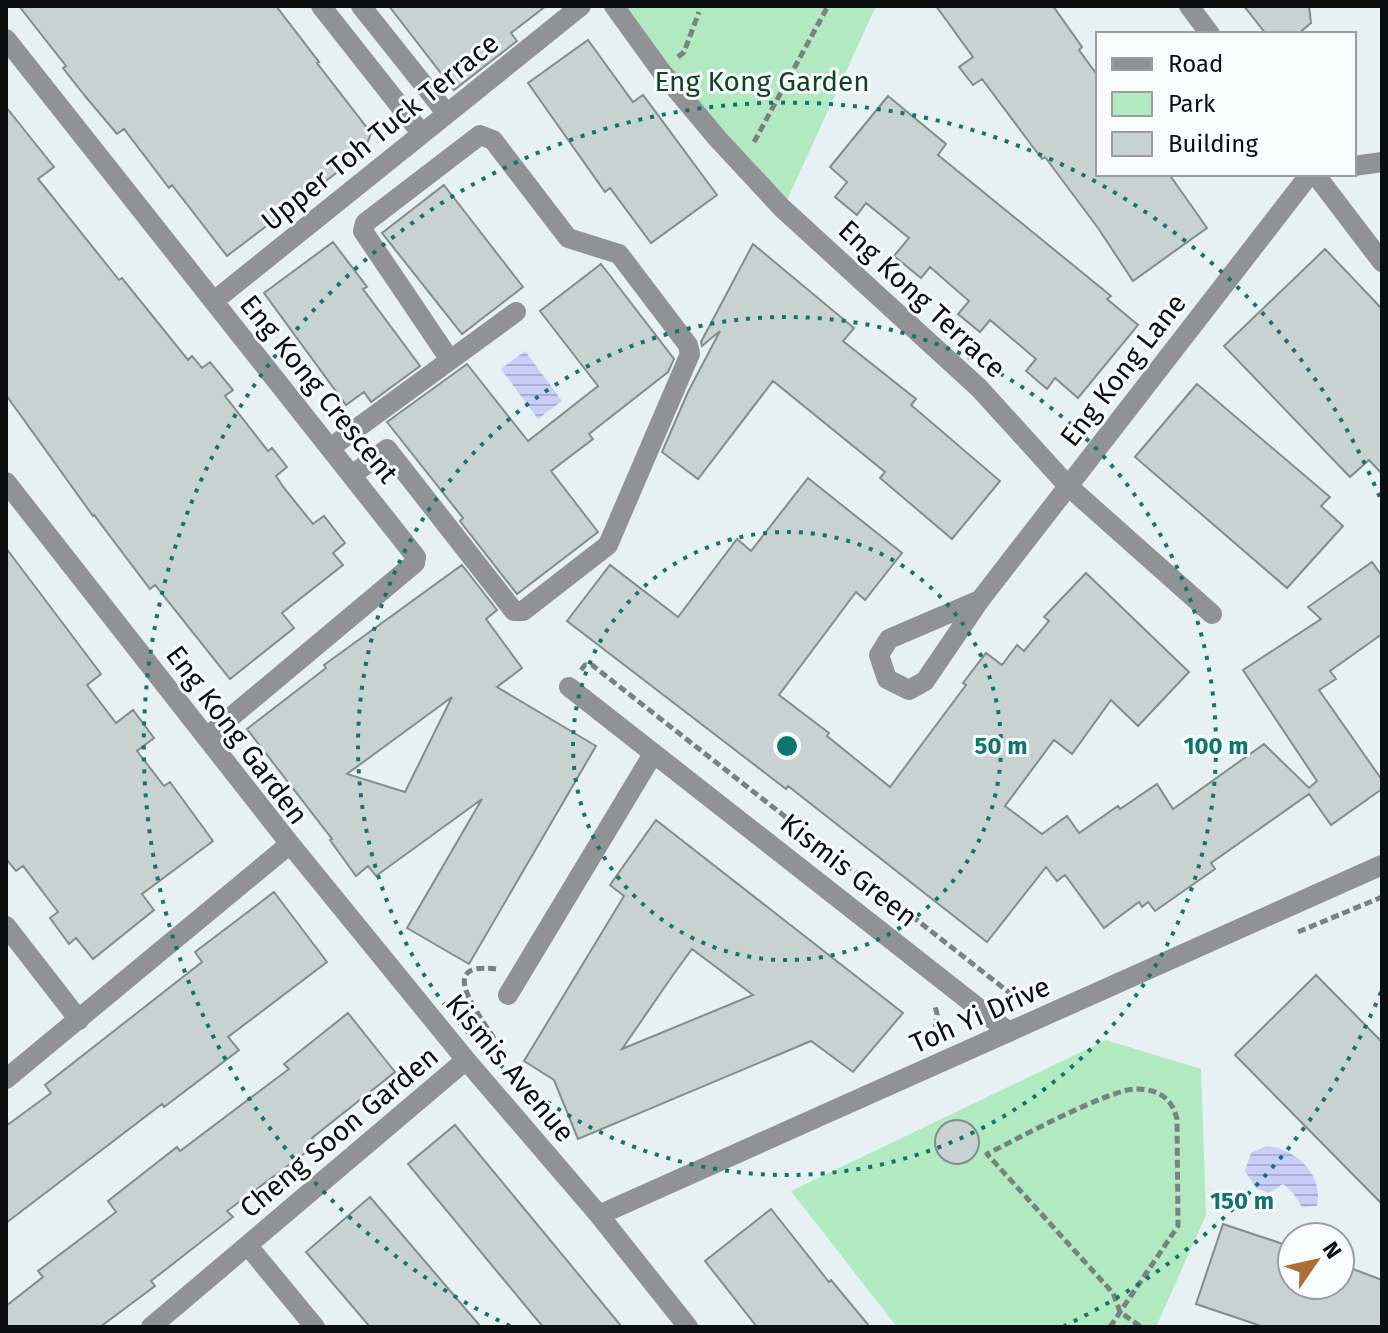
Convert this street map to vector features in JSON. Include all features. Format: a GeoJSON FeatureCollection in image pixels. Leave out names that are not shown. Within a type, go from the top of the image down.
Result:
{"type":"FeatureCollection","features":[{"type":"Feature","properties":{"kind":"street"},"geometry":{"type":"LineString","coordinates":[[321,6],[422,134]]}},
{"type":"Feature","properties":{"kind":"street"},"geometry":{"type":"LineString","coordinates":[[361,6],[447,114]]}},
{"type":"Feature","properties":{"kind":"street","name":"Upper Toh Tuck Terrace"},"geometry":{"type":"LineString","coordinates":[[214,301],[581,6]]}},
{"type":"Feature","properties":{"kind":"street","name":"Eng Kong Terrace"},"geometry":{"type":"LineString","coordinates":[[614,6],[661,71],[782,208],[979,388],[1068,486],[1212,614]]}},
{"type":"Feature","properties":{"kind":"street"},"geometry":{"type":"LineString","coordinates":[[1189,6],[1208,32]]}},
{"type":"Feature","properties":{"kind":"street","name":"Eng Kong Crescent"},"geometry":{"type":"LineString","coordinates":[[6,39],[416,557],[415,563],[207,737]]}},
{"type":"Feature","properties":{"kind":"street"},"geometry":{"type":"LineString","coordinates":[[352,475],[387,449],[514,611],[523,611],[608,545],[690,354],[688,345],[619,254],[568,238],[493,140],[480,135],[365,223],[363,231],[450,360]]}},
{"type":"Feature","properties":{"kind":"street"},"geometry":{"type":"LineString","coordinates":[[1356,166],[1382,162]]}},
{"type":"Feature","properties":{"kind":"street","name":"Eng Kong Lane"},"geometry":{"type":"LineString","coordinates":[[980,600],[889,639],[879,655],[887,679],[909,690],[925,681],[980,600],[1311,176]]}},
{"type":"Feature","properties":{"kind":"street"},"geometry":{"type":"LineString","coordinates":[[1315,176],[1382,262]]}},
{"type":"Feature","properties":{"kind":"street"},"geometry":{"type":"LineString","coordinates":[[330,448],[516,312]]}},
{"type":"Feature","properties":{"kind":"street","name":"Eng Kong Garden"},"geometry":{"type":"LineString","coordinates":[[6,482],[290,844],[6,1079]]}},
{"type":"Feature","properties":{"kind":"street","name":"Kismis Green"},"geometry":{"type":"LineString","coordinates":[[569,687],[1009,1032]]}},
{"type":"Feature","properties":{"kind":"street"},"geometry":{"type":"LineString","coordinates":[[508,995],[653,754]]}},
{"type":"Feature","properties":{"kind":"street","name":"Kismis Avenue"},"geometry":{"type":"LineString","coordinates":[[290,844],[466,1060],[599,1215],[688,1327]]}},
{"type":"Feature","properties":{"kind":"street","name":"Toh Yi Drive"},"geometry":{"type":"LineString","coordinates":[[599,1215],[1382,865]]}},
{"type":"Feature","properties":{"kind":"street"},"geometry":{"type":"LineString","coordinates":[[6,926],[79,1020]]}},
{"type":"Feature","properties":{"kind":"street","name":"Cheng Soon Garden"},"geometry":{"type":"LineString","coordinates":[[151,1327],[466,1060]]}},
{"type":"Feature","properties":{"kind":"street","name":"Cheng Soon Garden"},"geometry":{"type":"LineString","coordinates":[[248,1246],[315,1327]]}},
{"type":"Feature","properties":{"kind":"path"},"geometry":{"type":"LineString","coordinates":[[742,165],[828,6]]}},
{"type":"Feature","properties":{"kind":"path"},"geometry":{"type":"LineString","coordinates":[[661,71],[684,52],[699,12]]}},
{"type":"Feature","properties":{"kind":"path"},"geometry":{"type":"LineString","coordinates":[[569,687],[585,665],[592,665],[1043,1018]]}},
{"type":"Feature","properties":{"kind":"path"},"geometry":{"type":"LineString","coordinates":[[466,1060],[493,1060],[500,1054],[496,1040],[469,1000],[464,986],[466,975],[481,967],[520,976]]}},
{"type":"Feature","properties":{"kind":"path"},"geometry":{"type":"LineString","coordinates":[[920,1046],[934,1040],[937,1014],[934,1001]]}},
{"type":"Feature","properties":{"kind":"path"},"geometry":{"type":"LineString","coordinates":[[1110,1327],[1120,1312],[1130,1297],[1178,1226],[1177,1119],[1173,1105],[1164,1096],[1152,1091],[1124,1090],[987,1154],[1113,1293],[1120,1312],[1141,1327]]}},
{"type":"Feature","properties":{"kind":"path"},"geometry":{"type":"LineString","coordinates":[[1113,1293],[1130,1297]]}},
{"type":"Feature","properties":{"kind":"green space","name":"Eng Kong Garden"},"geometry":{"type":"Polygon","coordinates":[[[612,6],[876,6],[782,211],[612,6]]]}},
{"type":"Feature","properties":{"kind":"green space"},"geometry":{"type":"Polygon","coordinates":[[[1106,1040],[1201,1069],[1206,1215],[1156,1327],[897,1327],[791,1191],[1106,1040]]]}},
{"type":"Feature","properties":{"kind":"water"},"geometry":{"type":"Polygon","coordinates":[[[525,351],[562,401],[538,419],[501,369],[525,351]]]}},
{"type":"Feature","properties":{"kind":"water"},"geometry":{"type":"Polygon","coordinates":[[[1266,1146],[1288,1152],[1305,1165],[1316,1184],[1317,1206],[1302,1207],[1283,1184],[1269,1193],[1256,1188],[1245,1171],[1251,1153],[1266,1146]]]}},
{"type":"Feature","properties":{"kind":"building"},"geometry":{"type":"Polygon","coordinates":[[[19,6],[276,6],[371,133],[364,152],[227,256],[124,129],[117,134],[85,96],[63,68],[66,66],[19,6]]]}},
{"type":"Feature","properties":{"kind":"building"},"geometry":{"type":"Polygon","coordinates":[[[389,6],[546,6],[511,33],[517,41],[454,90],[389,6]]]}},
{"type":"Feature","properties":{"kind":"building"},"geometry":{"type":"Polygon","coordinates":[[[936,6],[1053,6],[1096,73],[1096,176],[1170,176],[1207,228],[1133,281],[1045,157],[1042,159],[982,79],[973,85],[959,67],[973,57],[936,6]]]}},
{"type":"Feature","properties":{"kind":"building"},"geometry":{"type":"Polygon","coordinates":[[[1244,6],[1309,6],[1311,23],[1300,32],[1264,32],[1244,6]]]}},
{"type":"Feature","properties":{"kind":"building"},"geometry":{"type":"Polygon","coordinates":[[[588,40],[633,102],[643,95],[717,195],[651,243],[610,188],[605,192],[528,83],[588,40]]]}},
{"type":"Feature","properties":{"kind":"building"},"geometry":{"type":"Polygon","coordinates":[[[888,96],[946,144],[938,155],[1111,296],[1107,299],[1138,325],[1078,398],[1055,378],[1047,389],[1026,371],[1036,359],[990,320],[980,332],[958,314],[969,301],[930,267],[921,278],[894,256],[909,238],[866,203],[857,215],[835,197],[847,182],[830,167],[888,96]]]}},
{"type":"Feature","properties":{"kind":"building"},"geometry":{"type":"Polygon","coordinates":[[[6,107],[54,167],[38,179],[188,360],[192,356],[202,368],[210,362],[233,390],[225,396],[268,451],[272,448],[287,467],[276,476],[284,488],[313,524],[324,516],[345,543],[333,553],[343,565],[282,613],[294,628],[230,679],[155,585],[150,589],[6,395],[6,107]]]}},
{"type":"Feature","properties":{"kind":"building"},"geometry":{"type":"Polygon","coordinates":[[[444,185],[523,287],[462,334],[382,233],[444,185]]]}},
{"type":"Feature","properties":{"kind":"building"},"geometry":{"type":"Polygon","coordinates":[[[333,242],[367,287],[363,289],[420,366],[371,402],[364,392],[346,405],[264,293],[333,242]]]}},
{"type":"Feature","properties":{"kind":"building"},"geometry":{"type":"Polygon","coordinates":[[[753,244],[854,328],[843,341],[916,399],[911,405],[1000,481],[952,539],[880,478],[885,472],[773,381],[698,479],[662,452],[688,392],[720,331],[702,346],[701,342],[753,244]]]}},
{"type":"Feature","properties":{"kind":"building"},"geometry":{"type":"Polygon","coordinates":[[[1325,249],[1382,309],[1382,474],[1369,460],[1350,477],[1224,346],[1325,249]]]}},
{"type":"Feature","properties":{"kind":"building"},"geometry":{"type":"Polygon","coordinates":[[[601,264],[674,359],[668,372],[589,434],[593,439],[551,471],[598,532],[517,594],[460,521],[463,518],[387,422],[467,364],[528,441],[598,386],[540,311],[601,264]]]}},
{"type":"Feature","properties":{"kind":"building"},"geometry":{"type":"Polygon","coordinates":[[[1197,384],[1330,497],[1321,506],[1343,526],[1287,588],[1135,457],[1197,384]]]}},
{"type":"Feature","properties":{"kind":"building"},"geometry":{"type":"Polygon","coordinates":[[[808,478],[902,553],[865,600],[856,592],[779,695],[829,733],[827,736],[890,787],[986,653],[1002,665],[1017,645],[1024,651],[1049,621],[1044,617],[1086,573],[1189,672],[1138,726],[1111,700],[1072,754],[1054,740],[1005,806],[1042,834],[1067,816],[1079,833],[1157,784],[1173,809],[1264,744],[1309,788],[1317,781],[1243,670],[1321,619],[1308,607],[1372,562],[1382,576],[1382,634],[1330,671],[1336,679],[1319,690],[1382,780],[1382,789],[1331,825],[1309,794],[1211,863],[1215,869],[1155,911],[1148,902],[1142,907],[1139,902],[1104,928],[1065,875],[1057,881],[1046,867],[987,942],[788,786],[786,789],[567,621],[610,565],[678,617],[737,539],[751,551],[808,478]]]}},
{"type":"Feature","properties":{"kind":"building"},"geometry":{"type":"Polygon","coordinates":[[[6,548],[101,674],[87,685],[116,723],[133,710],[154,738],[137,751],[164,786],[170,782],[213,841],[142,894],[154,910],[93,959],[76,938],[69,944],[50,918],[58,912],[23,866],[16,871],[6,859],[6,548]]]}},
{"type":"Feature","properties":{"kind":"building"},"geometry":{"type":"Polygon","coordinates":[[[462,565],[497,610],[486,619],[522,668],[497,687],[596,746],[469,964],[407,928],[482,799],[376,876],[368,866],[356,876],[332,839],[247,729],[326,668],[324,665],[462,565]],[[452,697],[347,774],[405,792],[452,697]]]}},
{"type":"Feature","properties":{"kind":"building"},"geometry":{"type":"Polygon","coordinates":[[[656,820],[903,1013],[853,1072],[811,1041],[578,1139],[554,1080],[524,1061],[624,896],[610,885],[656,820]],[[692,949],[622,1049],[753,995],[692,949]]]}},
{"type":"Feature","properties":{"kind":"building"},"geometry":{"type":"Polygon","coordinates":[[[274,892],[327,962],[228,1037],[239,1050],[164,1107],[162,1104],[6,1223],[6,1126],[51,1093],[45,1085],[202,962],[195,952],[274,892]]]}},
{"type":"Feature","properties":{"kind":"building"},"geometry":{"type":"Polygon","coordinates":[[[1316,975],[1382,1042],[1382,1204],[1235,1055],[1316,975]]]}},
{"type":"Feature","properties":{"kind":"building"},"geometry":{"type":"Polygon","coordinates":[[[348,1013],[395,1072],[312,1138],[317,1144],[227,1211],[233,1217],[151,1281],[155,1286],[100,1327],[6,1327],[6,1306],[43,1277],[38,1271],[116,1212],[108,1201],[177,1147],[180,1151],[289,1069],[284,1064],[348,1013]]]}},
{"type":"Feature","properties":{"kind":"building"},"geometry":{"type":"Polygon","coordinates":[[[957,1120],[973,1126],[979,1142],[973,1158],[957,1164],[941,1158],[935,1142],[941,1126],[957,1120]]]}},
{"type":"Feature","properties":{"kind":"building"},"geometry":{"type":"Polygon","coordinates":[[[455,1125],[622,1327],[543,1327],[408,1164],[455,1125]]]}},
{"type":"Feature","properties":{"kind":"building"},"geometry":{"type":"Polygon","coordinates":[[[370,1197],[481,1327],[370,1327],[306,1252],[370,1197]]]}},
{"type":"Feature","properties":{"kind":"building"},"geometry":{"type":"Polygon","coordinates":[[[771,1209],[829,1282],[831,1280],[870,1327],[757,1327],[705,1261],[771,1209]]]}},
{"type":"Feature","properties":{"kind":"building"},"geometry":{"type":"Polygon","coordinates":[[[1223,1224],[1276,1242],[1276,1301],[1356,1301],[1356,1270],[1382,1280],[1382,1327],[1264,1327],[1196,1304],[1223,1224]]]}}]}
